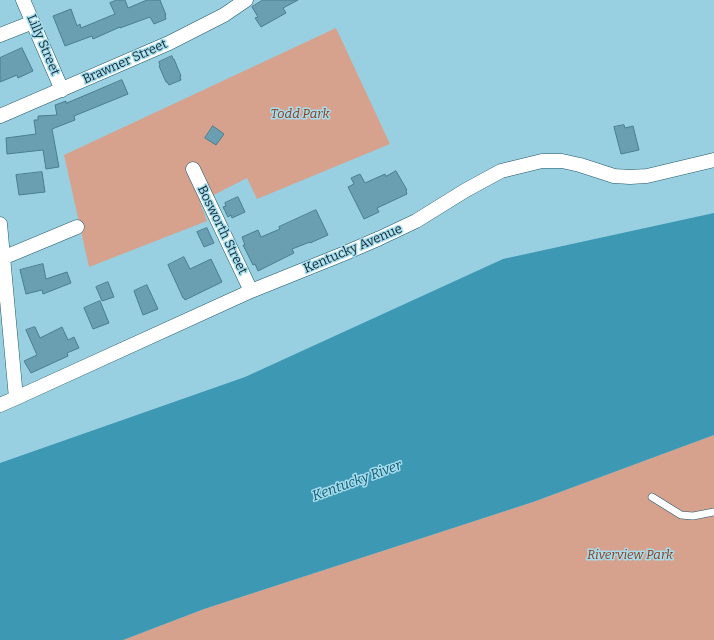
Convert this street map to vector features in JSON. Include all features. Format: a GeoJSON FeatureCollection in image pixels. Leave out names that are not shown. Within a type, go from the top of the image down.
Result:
{"type":"FeatureCollection","features":[{"type":"Feature","properties":{"kind":"street","name":"Lilly Street"},"geometry":{"type":"LineString","coordinates":[[23,0],[62,90]]}},
{"type":"Feature","properties":{"kind":"street","name":"Brawner Street"},"geometry":{"type":"LineString","coordinates":[[0,116],[169,43],[224,15],[246,0]]}},
{"type":"Feature","properties":{"kind":"street"},"geometry":{"type":"LineString","coordinates":[[0,35],[33,22]]}},
{"type":"Feature","properties":{"kind":"street","name":"Kentucky Avenue"},"geometry":{"type":"LineString","coordinates":[[0,405],[251,291],[344,254],[416,221],[466,190],[501,171],[542,161],[562,161],[580,164],[614,176],[630,178],[647,176],[714,160]]}},
{"type":"Feature","properties":{"kind":"street","name":"Bosworth Street"},"geometry":{"type":"LineString","coordinates":[[193,170],[251,291]]}},
{"type":"Feature","properties":{"kind":"street"},"geometry":{"type":"LineString","coordinates":[[0,224],[16,398]]}},
{"type":"Feature","properties":{"kind":"street"},"geometry":{"type":"LineString","coordinates":[[2,258],[77,227]]}},
{"type":"Feature","properties":{"kind":"lane"},"geometry":{"type":"LineString","coordinates":[[652,497],[681,514],[693,516],[714,512]]}},
{"type":"Feature","properties":{"kind":"green space","name":"Todd Park"},"geometry":{"type":"Polygon","coordinates":[[[336,28],[390,144],[257,199],[247,178],[200,202],[207,221],[89,267],[64,155],[336,28]]]}},
{"type":"Feature","properties":{"kind":"green space","name":"Riverview Park"},"geometry":{"type":"Polygon","coordinates":[[[714,435],[714,640],[123,640],[204,609],[533,502],[714,435]]]}},
{"type":"Feature","properties":{"kind":"water","name":"Kentucky River"},"geometry":{"type":"Polygon","coordinates":[[[714,213],[714,435],[533,502],[204,609],[123,640],[0,640],[0,463],[245,377],[503,259],[714,213]]]}},
{"type":"Feature","properties":{"kind":"building"},"geometry":{"type":"Polygon","coordinates":[[[117,0],[125,0],[128,8],[147,0],[160,0],[166,15],[166,19],[154,24],[150,17],[120,27],[93,39],[92,36],[65,46],[53,16],[71,9],[77,26],[80,24],[81,28],[115,14],[110,3],[117,0]]]}},
{"type":"Feature","properties":{"kind":"building"},"geometry":{"type":"Polygon","coordinates":[[[263,0],[298,0],[283,8],[286,13],[261,27],[255,18],[258,17],[252,7],[263,0]]]}},
{"type":"Feature","properties":{"kind":"building"},"geometry":{"type":"Polygon","coordinates":[[[22,48],[33,71],[18,78],[17,75],[0,82],[0,58],[22,48]]]}},
{"type":"Feature","properties":{"kind":"building"},"geometry":{"type":"Polygon","coordinates":[[[172,56],[181,76],[181,80],[169,85],[166,82],[159,66],[159,62],[172,56]]]}},
{"type":"Feature","properties":{"kind":"building"},"geometry":{"type":"Polygon","coordinates":[[[122,80],[128,94],[74,116],[75,120],[52,129],[59,167],[46,169],[43,150],[7,154],[6,138],[36,134],[34,120],[38,120],[38,116],[57,115],[55,105],[66,101],[66,103],[122,80]]]}},
{"type":"Feature","properties":{"kind":"building"},"geometry":{"type":"Polygon","coordinates":[[[624,125],[625,128],[633,126],[639,150],[621,154],[614,127],[624,125]]]}},
{"type":"Feature","properties":{"kind":"building"},"geometry":{"type":"Polygon","coordinates":[[[213,126],[224,134],[216,145],[205,138],[213,126]]]}},
{"type":"Feature","properties":{"kind":"building"},"geometry":{"type":"Polygon","coordinates":[[[396,171],[407,190],[407,194],[377,208],[379,212],[364,219],[348,187],[354,184],[351,178],[360,174],[365,183],[396,171]]]}},
{"type":"Feature","properties":{"kind":"building"},"geometry":{"type":"Polygon","coordinates":[[[42,172],[45,192],[19,195],[16,175],[42,172]]]}},
{"type":"Feature","properties":{"kind":"building"},"geometry":{"type":"Polygon","coordinates":[[[238,197],[245,212],[232,218],[231,215],[228,217],[223,207],[226,206],[225,203],[238,197]]]}},
{"type":"Feature","properties":{"kind":"building"},"geometry":{"type":"Polygon","coordinates":[[[316,210],[328,235],[292,249],[294,253],[258,271],[255,264],[253,265],[243,245],[245,245],[242,237],[258,230],[261,237],[316,210]]]}},
{"type":"Feature","properties":{"kind":"building"},"geometry":{"type":"Polygon","coordinates":[[[207,228],[214,243],[204,247],[197,232],[207,228]]]}},
{"type":"Feature","properties":{"kind":"building"},"geometry":{"type":"Polygon","coordinates":[[[184,257],[190,269],[211,259],[222,282],[185,300],[168,265],[184,257]]]}},
{"type":"Feature","properties":{"kind":"building"},"geometry":{"type":"Polygon","coordinates":[[[43,264],[46,279],[67,272],[71,283],[43,294],[42,290],[26,294],[20,270],[43,264]]]}},
{"type":"Feature","properties":{"kind":"building"},"geometry":{"type":"Polygon","coordinates":[[[108,282],[114,297],[102,301],[96,287],[108,282]]]}},
{"type":"Feature","properties":{"kind":"building"},"geometry":{"type":"Polygon","coordinates":[[[147,285],[158,309],[143,315],[134,291],[147,285]]]}},
{"type":"Feature","properties":{"kind":"building"},"geometry":{"type":"Polygon","coordinates":[[[100,301],[109,323],[93,329],[84,308],[100,301]]]}},
{"type":"Feature","properties":{"kind":"building"},"geometry":{"type":"Polygon","coordinates":[[[35,327],[40,338],[62,327],[68,340],[74,337],[79,348],[67,353],[68,356],[31,373],[24,361],[37,355],[26,330],[35,327]]]}}]}
